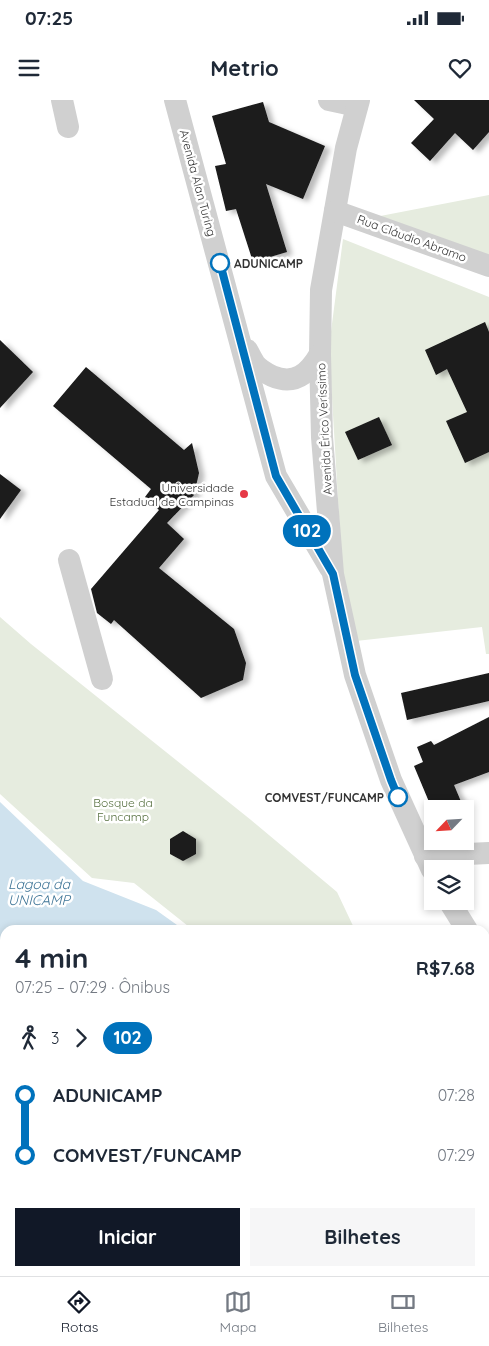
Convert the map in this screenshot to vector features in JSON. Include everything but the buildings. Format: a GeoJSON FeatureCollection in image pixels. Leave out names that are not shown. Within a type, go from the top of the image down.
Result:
{"type":"FeatureCollection","features":[{"type":"Feature","properties":{"kind":"street"},"geometry":{"type":"LineString","coordinates":[[62,100],[68,127]]}},
{"type":"Feature","properties":{"kind":"street","name":"Avenida Alan Turing"},"geometry":{"type":"LineString","coordinates":[[175,100],[276,476],[333,574]]}},
{"type":"Feature","properties":{"kind":"street"},"geometry":{"type":"LineString","coordinates":[[329,100],[358,103]]}},
{"type":"Feature","properties":{"kind":"street","name":"Avenida Érico Veríssimo"},"geometry":{"type":"LineString","coordinates":[[358,103],[346,148],[321,290],[322,436],[333,574],[355,675],[391,780],[428,860]]}},
{"type":"Feature","properties":{"kind":"street","name":"Rua Cláudio Abramo"},"geometry":{"type":"LineString","coordinates":[[334,211],[489,266]]}},
{"type":"Feature","properties":{"kind":"street"},"geometry":{"type":"LineString","coordinates":[[240,339],[255,364],[266,373],[279,379],[292,380],[305,374],[313,366],[320,354]]}},
{"type":"Feature","properties":{"kind":"street"},"geometry":{"type":"LineString","coordinates":[[69,560],[102,679]]}},
{"type":"Feature","properties":{"kind":"street"},"geometry":{"type":"LineString","coordinates":[[447,860],[489,853]]}},
{"type":"Feature","properties":{"kind":"street"},"geometry":{"type":"LineString","coordinates":[[455,910],[464,925]]}},
{"type":"Feature","properties":{"kind":"green space"},"geometry":{"type":"Polygon","coordinates":[[[489,195],[489,261],[370,218],[489,195]]]}},
{"type":"Feature","properties":{"kind":"green space"},"geometry":{"type":"Polygon","coordinates":[[[343,239],[489,297],[489,654],[486,654],[482,627],[356,641],[342,567],[329,347],[343,239]]]}},
{"type":"Feature","properties":{"kind":"green space","name":"Bosque da Funcamp"},"geometry":{"type":"Polygon","coordinates":[[[0,617],[337,892],[353,925],[187,925],[134,883],[92,878],[0,794],[0,617]]]}},
{"type":"Feature","properties":{"kind":"water","name":"Lagoa da UNICAMP"},"geometry":{"type":"Polygon","coordinates":[[[0,802],[83,881],[156,910],[177,925],[0,925],[0,802]]]}},
{"type":"Feature","properties":{"kind":"bus line","name":"102"},"geometry":{"type":"LineString","coordinates":[[220,263],[266,444],[276,476],[333,574],[355,675],[398,797]]}},
{"type":"Feature","properties":{"kind":"place","name":"ADUNICAMP"},"geometry":{"type":"Point","coordinates":[220,263]}},
{"type":"Feature","properties":{"kind":"place","name":"Universidade Estadual de Campinas"},"geometry":{"type":"Point","coordinates":[244,494]}},
{"type":"Feature","properties":{"kind":"place","name":"COMVEST/FUNCAMP"},"geometry":{"type":"Point","coordinates":[398,797]}}]}
